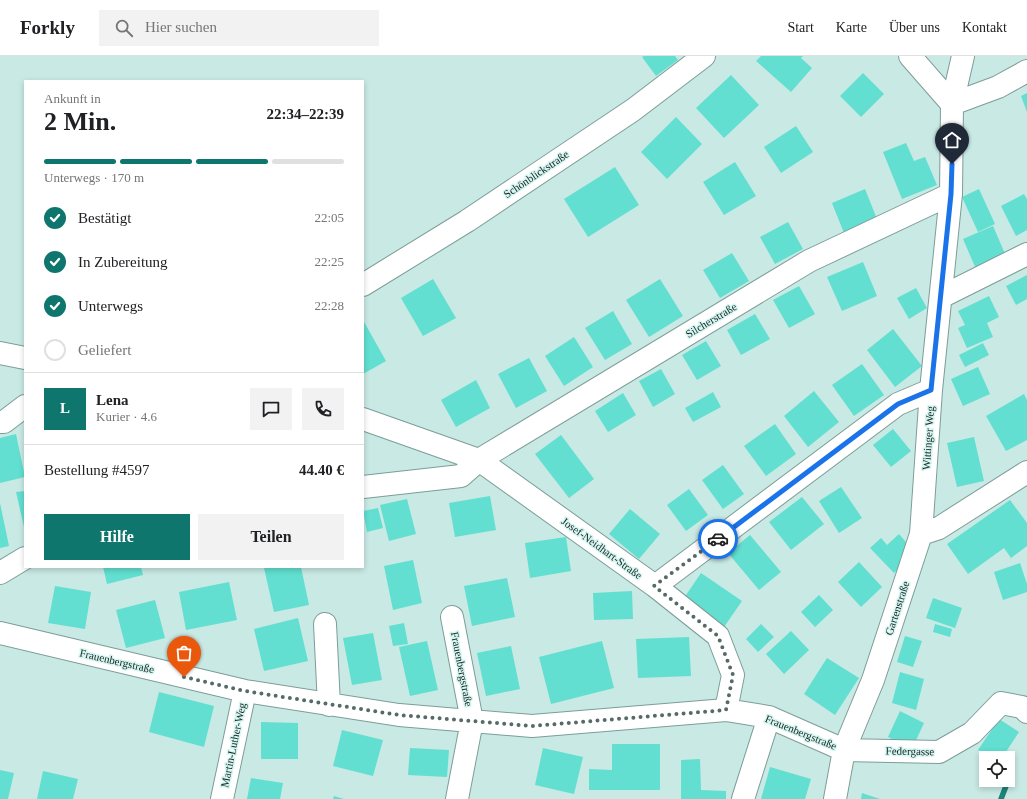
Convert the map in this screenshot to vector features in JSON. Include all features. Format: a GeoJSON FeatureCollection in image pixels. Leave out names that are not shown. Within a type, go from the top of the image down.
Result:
{"type":"FeatureCollection","features":[{"type":"Feature","properties":{"kind":"street","name":"Schönblickstraße"},"geometry":{"type":"LineString","coordinates":[[364,284],[467,221],[633,110],[704,56]]}},
{"type":"Feature","properties":{"kind":"street"},"geometry":{"type":"LineString","coordinates":[[910,56],[952,104],[998,87],[1027,71]]}},
{"type":"Feature","properties":{"kind":"street","name":"Wittinger Weg"},"geometry":{"type":"LineString","coordinates":[[920,534],[931,390],[951,194],[952,104],[963,56]]}},
{"type":"Feature","properties":{"kind":"street","name":"Silcherstraße"},"geometry":{"type":"LineString","coordinates":[[479,460],[809,261],[951,194]]}},
{"type":"Feature","properties":{"kind":"street"},"geometry":{"type":"LineString","coordinates":[[941,297],[1027,254]]}},
{"type":"Feature","properties":{"kind":"street"},"geometry":{"type":"LineString","coordinates":[[0,353],[24,358]]}},
{"type":"Feature","properties":{"kind":"street"},"geometry":{"type":"LineString","coordinates":[[654,586],[898,404],[931,390]]}},
{"type":"Feature","properties":{"kind":"street"},"geometry":{"type":"LineString","coordinates":[[0,422],[4,422],[24,407]]}},
{"type":"Feature","properties":{"kind":"street","name":"Josef-Neidhart-Straße"},"geometry":{"type":"LineString","coordinates":[[364,419],[479,460],[654,586],[718,636],[733,675],[726,710]]}},
{"type":"Feature","properties":{"kind":"street"},"geometry":{"type":"LineString","coordinates":[[364,487],[461,476],[479,460]]}},
{"type":"Feature","properties":{"kind":"street"},"geometry":{"type":"LineString","coordinates":[[920,534],[939,528],[1027,472]]}},
{"type":"Feature","properties":{"kind":"street","name":"Gartenstraße"},"geometry":{"type":"LineString","coordinates":[[835,799],[844,750],[873,680],[920,534]]}},
{"type":"Feature","properties":{"kind":"street"},"geometry":{"type":"LineString","coordinates":[[0,573],[24,559]]}},
{"type":"Feature","properties":{"kind":"street","name":"Frauenbergstraße"},"geometry":{"type":"LineString","coordinates":[[452,617],[472,721],[457,799]]}},
{"type":"Feature","properties":{"kind":"street"},"geometry":{"type":"LineString","coordinates":[[325,624],[329,705]]}},
{"type":"Feature","properties":{"kind":"street","name":"Frauenbergstraße"},"geometry":{"type":"LineString","coordinates":[[0,633],[245,691],[399,715],[532,726],[726,710],[769,717],[844,750]]}},
{"type":"Feature","properties":{"kind":"street","name":"Martin-Luther-Weg"},"geometry":{"type":"LineString","coordinates":[[222,799],[245,691]]}},
{"type":"Feature","properties":{"kind":"street","name":"Federgasse"},"geometry":{"type":"LineString","coordinates":[[844,750],[939,752],[972,733],[1001,703],[1022,707],[1027,712]]}},
{"type":"Feature","properties":{"kind":"street"},"geometry":{"type":"LineString","coordinates":[[743,799],[769,717]]}},
{"type":"Feature","properties":{"kind":"building"},"geometry":{"type":"Polygon","coordinates":[[[675,56],[678,60],[656,76],[642,57],[675,56]]]}},
{"type":"Feature","properties":{"kind":"building"},"geometry":{"type":"Polygon","coordinates":[[[761,56],[803,56],[801,58],[812,68],[791,92],[756,61],[761,56]]]}},
{"type":"Feature","properties":{"kind":"building"},"geometry":{"type":"Polygon","coordinates":[[[863,73],[884,94],[861,117],[840,96],[863,73]]]}},
{"type":"Feature","properties":{"kind":"building"},"geometry":{"type":"Polygon","coordinates":[[[731,75],[759,105],[724,138],[696,108],[731,75]]]}},
{"type":"Feature","properties":{"kind":"building"},"geometry":{"type":"Polygon","coordinates":[[[1027,93],[1027,112],[1021,96],[1027,93]]]}},
{"type":"Feature","properties":{"kind":"building"},"geometry":{"type":"Polygon","coordinates":[[[676,117],[702,144],[667,179],[641,152],[676,117]]]}},
{"type":"Feature","properties":{"kind":"building"},"geometry":{"type":"Polygon","coordinates":[[[796,126],[813,152],[781,173],[764,147],[796,126]]]}},
{"type":"Feature","properties":{"kind":"building"},"geometry":{"type":"Polygon","coordinates":[[[906,143],[914,161],[925,157],[937,185],[902,199],[883,152],[906,143]]]}},
{"type":"Feature","properties":{"kind":"building"},"geometry":{"type":"Polygon","coordinates":[[[735,162],[756,196],[724,215],[703,182],[735,162]]]}},
{"type":"Feature","properties":{"kind":"building"},"geometry":{"type":"Polygon","coordinates":[[[615,167],[639,205],[588,237],[564,199],[615,167]]]}},
{"type":"Feature","properties":{"kind":"building"},"geometry":{"type":"Polygon","coordinates":[[[865,189],[877,219],[844,233],[832,203],[865,189]]]}},
{"type":"Feature","properties":{"kind":"building"},"geometry":{"type":"Polygon","coordinates":[[[979,189],[995,224],[978,232],[962,197],[979,189]]]}},
{"type":"Feature","properties":{"kind":"building"},"geometry":{"type":"Polygon","coordinates":[[[1024,194],[1027,199],[1027,230],[1016,236],[1001,206],[1024,194]]]}},
{"type":"Feature","properties":{"kind":"building"},"geometry":{"type":"Polygon","coordinates":[[[788,222],[803,249],[775,264],[760,237],[788,222]]]}},
{"type":"Feature","properties":{"kind":"building"},"geometry":{"type":"Polygon","coordinates":[[[993,226],[1006,256],[976,269],[963,239],[993,226]]]}},
{"type":"Feature","properties":{"kind":"building"},"geometry":{"type":"Polygon","coordinates":[[[732,253],[749,281],[720,298],[703,270],[732,253]]]}},
{"type":"Feature","properties":{"kind":"building"},"geometry":{"type":"Polygon","coordinates":[[[863,262],[877,296],[842,311],[827,277],[863,262]]]}},
{"type":"Feature","properties":{"kind":"building"},"geometry":{"type":"Polygon","coordinates":[[[1027,275],[1027,299],[1016,305],[1006,286],[1027,275]]]}},
{"type":"Feature","properties":{"kind":"building"},"geometry":{"type":"Polygon","coordinates":[[[433,279],[456,318],[423,336],[401,298],[433,279]]]}},
{"type":"Feature","properties":{"kind":"building"},"geometry":{"type":"Polygon","coordinates":[[[660,279],[683,316],[649,337],[626,300],[660,279]]]}},
{"type":"Feature","properties":{"kind":"building"},"geometry":{"type":"Polygon","coordinates":[[[799,286],[815,314],[789,328],[773,300],[799,286]]]}},
{"type":"Feature","properties":{"kind":"building"},"geometry":{"type":"Polygon","coordinates":[[[916,288],[927,308],[909,319],[897,298],[916,288]]]}},
{"type":"Feature","properties":{"kind":"building"},"geometry":{"type":"Polygon","coordinates":[[[989,296],[999,317],[987,323],[993,337],[967,348],[958,328],[965,325],[958,311],[989,296]]]}},
{"type":"Feature","properties":{"kind":"building"},"geometry":{"type":"Polygon","coordinates":[[[613,311],[632,344],[605,360],[585,328],[613,311]]]}},
{"type":"Feature","properties":{"kind":"building"},"geometry":{"type":"Polygon","coordinates":[[[755,314],[770,339],[741,355],[727,330],[755,314]]]}},
{"type":"Feature","properties":{"kind":"building"},"geometry":{"type":"Polygon","coordinates":[[[364,322],[386,361],[364,373],[364,322]]]}},
{"type":"Feature","properties":{"kind":"building"},"geometry":{"type":"Polygon","coordinates":[[[893,329],[922,366],[895,387],[867,350],[893,329]]]}},
{"type":"Feature","properties":{"kind":"building"},"geometry":{"type":"Polygon","coordinates":[[[574,337],[593,367],[564,386],[545,356],[574,337]]]}},
{"type":"Feature","properties":{"kind":"building"},"geometry":{"type":"Polygon","coordinates":[[[706,341],[721,366],[697,380],[682,355],[706,341]]]}},
{"type":"Feature","properties":{"kind":"building"},"geometry":{"type":"Polygon","coordinates":[[[983,343],[989,355],[965,367],[959,355],[983,343]]]}},
{"type":"Feature","properties":{"kind":"building"},"geometry":{"type":"Polygon","coordinates":[[[529,358],[547,391],[516,408],[498,374],[529,358]]]}},
{"type":"Feature","properties":{"kind":"building"},"geometry":{"type":"Polygon","coordinates":[[[862,364],[884,395],[854,416],[832,385],[862,364]]]}},
{"type":"Feature","properties":{"kind":"building"},"geometry":{"type":"Polygon","coordinates":[[[978,367],[990,394],[963,406],[951,379],[978,367]]]}},
{"type":"Feature","properties":{"kind":"building"},"geometry":{"type":"Polygon","coordinates":[[[661,369],[675,394],[653,407],[639,381],[661,369]]]}},
{"type":"Feature","properties":{"kind":"building"},"geometry":{"type":"Polygon","coordinates":[[[476,380],[490,408],[456,427],[441,400],[476,380]]]}},
{"type":"Feature","properties":{"kind":"building"},"geometry":{"type":"Polygon","coordinates":[[[814,391],[839,422],[808,447],[784,416],[814,391]]]}},
{"type":"Feature","properties":{"kind":"building"},"geometry":{"type":"Polygon","coordinates":[[[713,392],[721,407],[693,422],[685,408],[713,392]]]}},
{"type":"Feature","properties":{"kind":"building"},"geometry":{"type":"Polygon","coordinates":[[[623,393],[636,415],[608,432],[595,411],[623,393]]]}},
{"type":"Feature","properties":{"kind":"building"},"geometry":{"type":"Polygon","coordinates":[[[1024,394],[1027,400],[1027,440],[1006,451],[986,416],[1024,394]]]}},
{"type":"Feature","properties":{"kind":"building"},"geometry":{"type":"Polygon","coordinates":[[[775,424],[796,454],[766,476],[744,446],[775,424]]]}},
{"type":"Feature","properties":{"kind":"building"},"geometry":{"type":"Polygon","coordinates":[[[893,429],[911,451],[891,467],[873,445],[893,429]]]}},
{"type":"Feature","properties":{"kind":"building"},"geometry":{"type":"Polygon","coordinates":[[[16,434],[24,477],[0,483],[0,438],[16,434]]]}},
{"type":"Feature","properties":{"kind":"building"},"geometry":{"type":"Polygon","coordinates":[[[561,435],[594,479],[569,498],[535,454],[561,435]]]}},
{"type":"Feature","properties":{"kind":"building"},"geometry":{"type":"Polygon","coordinates":[[[974,437],[984,481],[957,487],[947,443],[974,437]]]}},
{"type":"Feature","properties":{"kind":"building"},"geometry":{"type":"Polygon","coordinates":[[[723,465],[744,494],[723,509],[702,480],[723,465]]]}},
{"type":"Feature","properties":{"kind":"building"},"geometry":{"type":"Polygon","coordinates":[[[841,487],[862,518],[839,533],[819,501],[841,487]]]}},
{"type":"Feature","properties":{"kind":"building"},"geometry":{"type":"Polygon","coordinates":[[[689,489],[708,515],[686,531],[667,505],[689,489]]]}},
{"type":"Feature","properties":{"kind":"building"},"geometry":{"type":"Polygon","coordinates":[[[24,491],[24,527],[16,492],[24,491]]]}},
{"type":"Feature","properties":{"kind":"building"},"geometry":{"type":"Polygon","coordinates":[[[490,496],[496,530],[455,537],[449,503],[490,496]]]}},
{"type":"Feature","properties":{"kind":"building"},"geometry":{"type":"Polygon","coordinates":[[[802,497],[824,524],[791,550],[769,522],[802,497]]]}},
{"type":"Feature","properties":{"kind":"building"},"geometry":{"type":"Polygon","coordinates":[[[407,499],[416,534],[389,541],[380,505],[407,499]]]}},
{"type":"Feature","properties":{"kind":"building"},"geometry":{"type":"Polygon","coordinates":[[[1010,500],[1027,523],[1027,546],[1011,558],[1004,548],[968,574],[947,544],[1010,500]]]}},
{"type":"Feature","properties":{"kind":"building"},"geometry":{"type":"Polygon","coordinates":[[[0,503],[9,546],[0,548],[0,503]]]}},
{"type":"Feature","properties":{"kind":"building"},"geometry":{"type":"Polygon","coordinates":[[[378,508],[383,528],[367,532],[364,511],[378,508]]]}},
{"type":"Feature","properties":{"kind":"building"},"geometry":{"type":"Polygon","coordinates":[[[630,509],[660,534],[639,559],[609,534],[630,509]]]}},
{"type":"Feature","properties":{"kind":"building"},"geometry":{"type":"Polygon","coordinates":[[[899,534],[911,548],[900,558],[904,563],[894,573],[870,548],[881,538],[887,545],[899,534]]]}},
{"type":"Feature","properties":{"kind":"building"},"geometry":{"type":"Polygon","coordinates":[[[750,535],[781,572],[759,590],[728,553],[750,535]]]}},
{"type":"Feature","properties":{"kind":"building"},"geometry":{"type":"Polygon","coordinates":[[[566,537],[571,571],[530,578],[525,543],[566,537]]]}},
{"type":"Feature","properties":{"kind":"building"},"geometry":{"type":"Polygon","coordinates":[[[413,560],[422,603],[393,610],[384,566],[413,560]]]}},
{"type":"Feature","properties":{"kind":"building"},"geometry":{"type":"Polygon","coordinates":[[[859,562],[882,587],[861,607],[838,582],[859,562]]]}},
{"type":"Feature","properties":{"kind":"building"},"geometry":{"type":"Polygon","coordinates":[[[1020,563],[1027,584],[1027,592],[1003,600],[994,572],[1020,563]]]}},
{"type":"Feature","properties":{"kind":"building"},"geometry":{"type":"Polygon","coordinates":[[[103,568],[141,568],[143,575],[107,584],[103,568]]]}},
{"type":"Feature","properties":{"kind":"building"},"geometry":{"type":"Polygon","coordinates":[[[264,568],[301,568],[309,605],[274,612],[264,568]]]}},
{"type":"Feature","properties":{"kind":"building"},"geometry":{"type":"Polygon","coordinates":[[[701,573],[742,601],[724,627],[684,598],[701,573]]]}},
{"type":"Feature","properties":{"kind":"building"},"geometry":{"type":"Polygon","coordinates":[[[507,578],[515,617],[472,626],[464,586],[507,578]]]}},
{"type":"Feature","properties":{"kind":"building"},"geometry":{"type":"Polygon","coordinates":[[[229,582],[237,620],[186,630],[179,592],[229,582]]]}},
{"type":"Feature","properties":{"kind":"building"},"geometry":{"type":"Polygon","coordinates":[[[55,586],[91,592],[85,629],[48,623],[55,586]]]}},
{"type":"Feature","properties":{"kind":"building"},"geometry":{"type":"Polygon","coordinates":[[[632,591],[633,619],[594,620],[593,593],[632,591]]]}},
{"type":"Feature","properties":{"kind":"building"},"geometry":{"type":"Polygon","coordinates":[[[819,595],[833,610],[815,627],[801,612],[819,595]]]}},
{"type":"Feature","properties":{"kind":"building"},"geometry":{"type":"Polygon","coordinates":[[[933,598],[962,608],[955,628],[926,618],[933,598]]]}},
{"type":"Feature","properties":{"kind":"building"},"geometry":{"type":"Polygon","coordinates":[[[155,600],[165,638],[126,648],[116,610],[155,600]]]}},
{"type":"Feature","properties":{"kind":"building"},"geometry":{"type":"Polygon","coordinates":[[[298,618],[308,661],[264,671],[254,629],[298,618]]]}},
{"type":"Feature","properties":{"kind":"building"},"geometry":{"type":"Polygon","coordinates":[[[404,623],[408,644],[393,646],[389,626],[404,623]]]}},
{"type":"Feature","properties":{"kind":"building"},"geometry":{"type":"Polygon","coordinates":[[[761,624],[774,637],[758,652],[746,639],[761,624]]]}},
{"type":"Feature","properties":{"kind":"building"},"geometry":{"type":"Polygon","coordinates":[[[935,624],[952,629],[950,637],[933,632],[935,624]]]}},
{"type":"Feature","properties":{"kind":"building"},"geometry":{"type":"Polygon","coordinates":[[[791,631],[809,650],[784,674],[766,654],[791,631]]]}},
{"type":"Feature","properties":{"kind":"building"},"geometry":{"type":"Polygon","coordinates":[[[373,633],[382,680],[352,685],[343,638],[373,633]]]}},
{"type":"Feature","properties":{"kind":"building"},"geometry":{"type":"Polygon","coordinates":[[[905,636],[922,641],[913,667],[897,662],[905,636]]]}},
{"type":"Feature","properties":{"kind":"building"},"geometry":{"type":"Polygon","coordinates":[[[689,637],[691,676],[638,678],[636,639],[689,637]]]}},
{"type":"Feature","properties":{"kind":"building"},"geometry":{"type":"Polygon","coordinates":[[[427,641],[438,690],[410,696],[399,647],[427,641]]]}},
{"type":"Feature","properties":{"kind":"building"},"geometry":{"type":"Polygon","coordinates":[[[602,641],[614,688],[551,704],[539,657],[602,641]]]}},
{"type":"Feature","properties":{"kind":"building"},"geometry":{"type":"Polygon","coordinates":[[[511,646],[520,689],[486,696],[477,653],[511,646]]]}},
{"type":"Feature","properties":{"kind":"building"},"geometry":{"type":"Polygon","coordinates":[[[827,658],[859,678],[835,715],[804,694],[827,658]]]}},
{"type":"Feature","properties":{"kind":"building"},"geometry":{"type":"Polygon","coordinates":[[[900,672],[924,679],[916,710],[892,703],[900,672]]]}},
{"type":"Feature","properties":{"kind":"building"},"geometry":{"type":"Polygon","coordinates":[[[159,692],[214,706],[204,747],[149,732],[159,692]]]}},
{"type":"Feature","properties":{"kind":"building"},"geometry":{"type":"Polygon","coordinates":[[[900,711],[924,723],[912,749],[888,737],[900,711]]]}},
{"type":"Feature","properties":{"kind":"building"},"geometry":{"type":"Polygon","coordinates":[[[999,719],[1019,732],[1007,751],[978,750],[999,719]]]}},
{"type":"Feature","properties":{"kind":"building"},"geometry":{"type":"Polygon","coordinates":[[[261,722],[298,723],[298,759],[261,759],[261,722]]]}},
{"type":"Feature","properties":{"kind":"building"},"geometry":{"type":"Polygon","coordinates":[[[342,730],[383,740],[373,776],[333,766],[342,730]]]}},
{"type":"Feature","properties":{"kind":"building"},"geometry":{"type":"Polygon","coordinates":[[[612,744],[660,744],[660,790],[589,790],[589,769],[612,770],[612,744]]]}},
{"type":"Feature","properties":{"kind":"building"},"geometry":{"type":"Polygon","coordinates":[[[410,748],[449,750],[447,777],[408,775],[410,748]]]}},
{"type":"Feature","properties":{"kind":"building"},"geometry":{"type":"Polygon","coordinates":[[[543,748],[583,757],[574,794],[535,785],[543,748]]]}},
{"type":"Feature","properties":{"kind":"building"},"geometry":{"type":"Polygon","coordinates":[[[700,759],[701,790],[726,791],[726,799],[681,799],[681,760],[700,759]]]}},
{"type":"Feature","properties":{"kind":"building"},"geometry":{"type":"Polygon","coordinates":[[[770,767],[811,779],[805,799],[761,799],[770,767]]]}},
{"type":"Feature","properties":{"kind":"building"},"geometry":{"type":"Polygon","coordinates":[[[0,770],[14,773],[8,799],[0,799],[0,770]]]}},
{"type":"Feature","properties":{"kind":"building"},"geometry":{"type":"Polygon","coordinates":[[[43,771],[78,779],[73,799],[37,799],[43,771]]]}},
{"type":"Feature","properties":{"kind":"building"},"geometry":{"type":"Polygon","coordinates":[[[251,778],[283,783],[280,799],[247,799],[251,778]]]}},
{"type":"Feature","properties":{"kind":"building"},"geometry":{"type":"Polygon","coordinates":[[[862,793],[880,799],[861,799],[862,793]]]}},
{"type":"Feature","properties":{"kind":"building"},"geometry":{"type":"Polygon","coordinates":[[[334,796],[344,799],[333,799],[334,796]]]}},
{"type":"Feature","properties":{"kind":"waterway"},"geometry":{"type":"LineString","coordinates":[[1001,799],[1006,787]]}},
{"type":"Feature","properties":{"kind":"way so far"},"geometry":{"type":"LineString","coordinates":[[184,677],[245,691],[399,715],[532,726],[726,710],[733,675],[718,636],[654,586],[718,539]]}},
{"type":"Feature","properties":{"kind":"route"},"geometry":{"type":"LineString","coordinates":[[718,539],[898,404],[931,390],[951,194],[952,164]]}}]}
